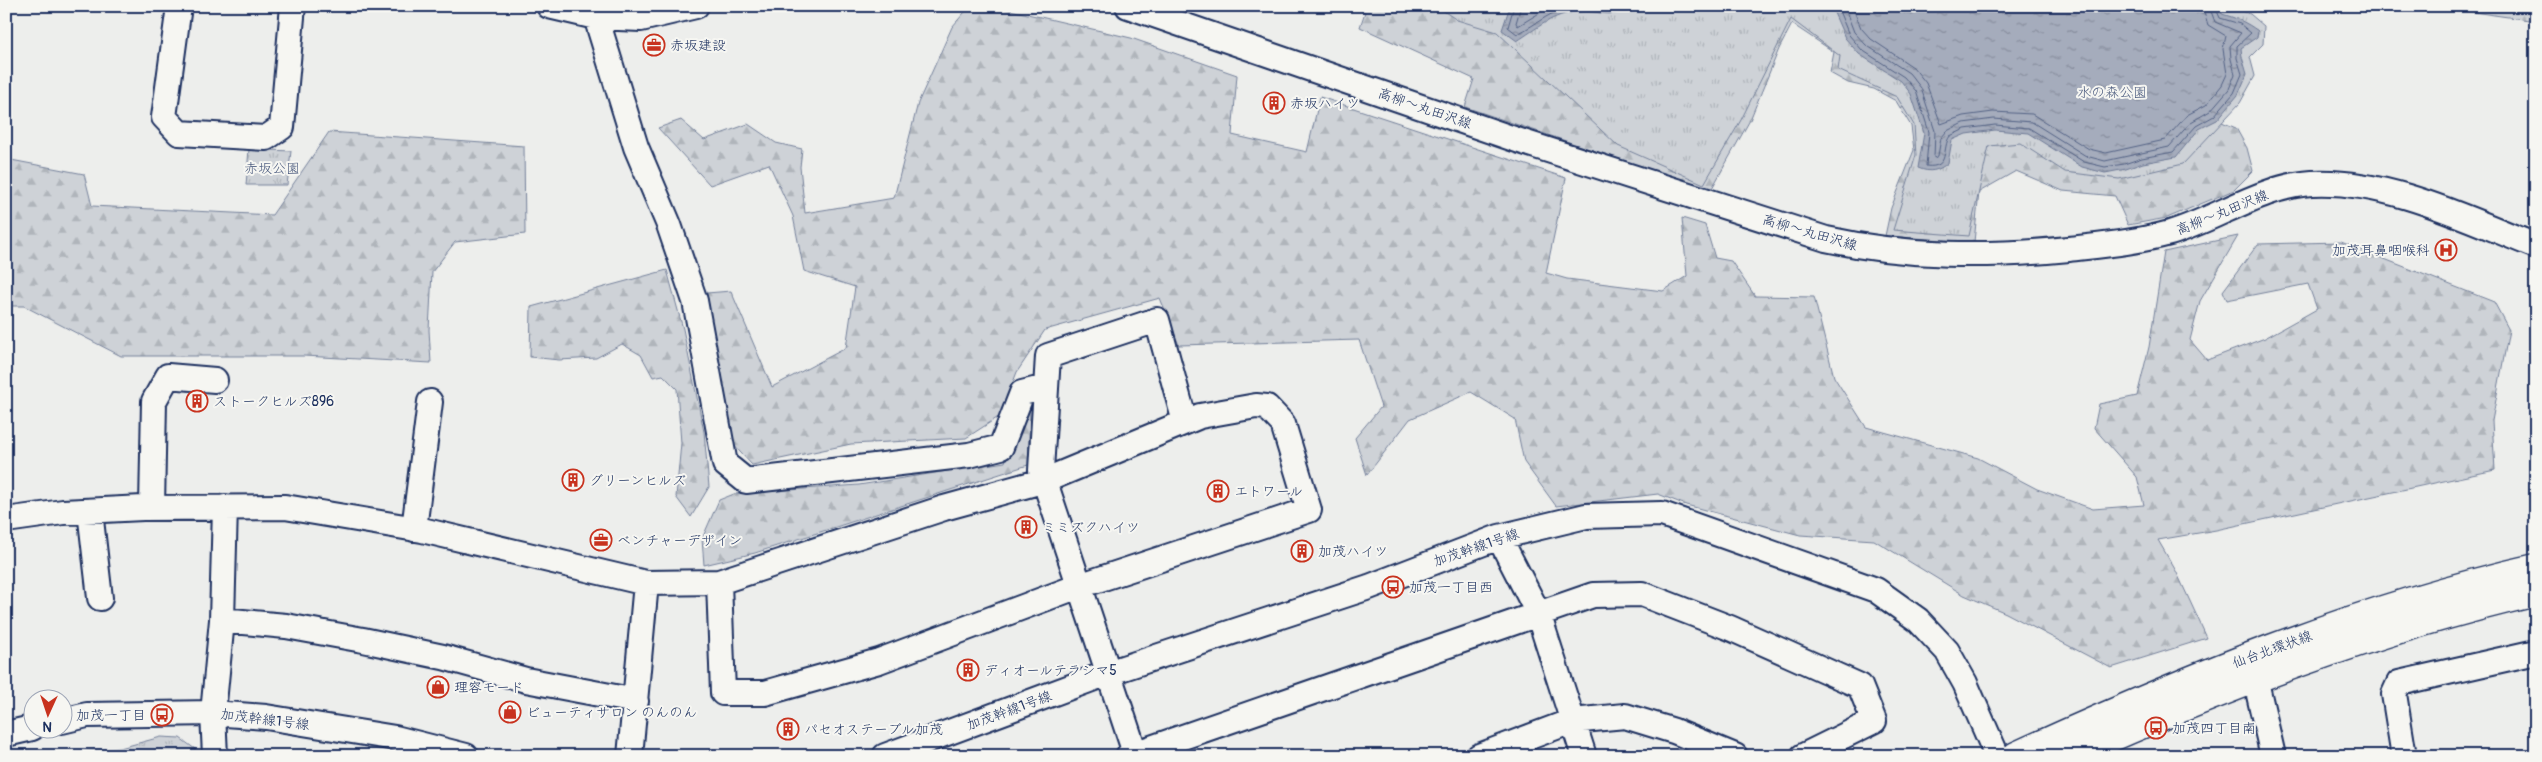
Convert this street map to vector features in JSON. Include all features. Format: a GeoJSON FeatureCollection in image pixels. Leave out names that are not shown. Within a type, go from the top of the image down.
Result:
{"type":"FeatureCollection","features":[{"type":"Feature","properties":{"kind":"main road","name":"仙台北環状線"},"geometry":{"type":"LineString","coordinates":[[2069,756],[2147,721],[2253,668],[2395,605],[2536,568]]}},
{"type":"Feature","properties":{"kind":"main road","name":"仙台北環状線"},"geometry":{"type":"LineString","coordinates":[[2016,756],[2142,698],[2253,668],[2330,651],[2429,620],[2536,592]]}},
{"type":"Feature","properties":{"kind":"street"},"geometry":{"type":"LineString","coordinates":[[179,6],[164,117],[180,133],[266,138],[282,127],[293,6]]}},
{"type":"Feature","properties":{"kind":"street"},"geometry":{"type":"LineString","coordinates":[[549,6],[641,19],[696,6]]}},
{"type":"Feature","properties":{"kind":"street","name":"高柳～丸田沢線"},"geometry":{"type":"LineString","coordinates":[[1128,6],[1517,140],[1826,239],[1867,248],[1966,256],[2119,244],[2193,226],[2265,194],[2310,183],[2369,187],[2429,205],[2536,246]]}},
{"type":"Feature","properties":{"kind":"street"},"geometry":{"type":"LineString","coordinates":[[596,12],[636,147],[669,225],[695,301],[725,464],[746,481],[969,455],[1001,447],[1022,393],[1046,387]]}},
{"type":"Feature","properties":{"kind":"street"},"geometry":{"type":"LineString","coordinates":[[1185,422],[1157,320],[1048,356],[1041,470],[1046,480],[1133,755],[1593,595],[1642,594],[1730,628],[1860,686],[1874,721],[1804,756]]}},
{"type":"Feature","properties":{"kind":"street"},"geometry":{"type":"LineString","coordinates":[[152,507],[154,401],[168,376],[215,380]]}},
{"type":"Feature","properties":{"kind":"street"},"geometry":{"type":"LineString","coordinates":[[414,529],[430,402]]}},
{"type":"Feature","properties":{"kind":"street"},"geometry":{"type":"LineString","coordinates":[[6,520],[90,511],[152,507],[285,507],[414,529],[646,583],[719,582],[944,508],[1046,480],[1200,416],[1256,406],[1267,407],[1283,424],[1309,510],[1079,586],[879,661],[765,693],[723,693],[719,582]]}},
{"type":"Feature","properties":{"kind":"street"},"geometry":{"type":"LineString","coordinates":[[215,756],[213,713],[222,620],[225,507]]}},
{"type":"Feature","properties":{"kind":"street"},"geometry":{"type":"LineString","coordinates":[[90,511],[100,598]]}},
{"type":"Feature","properties":{"kind":"street","name":"加茂幹線1号線"},"geometry":{"type":"LineString","coordinates":[[885,756],[1108,673],[1369,587],[1499,537],[1586,516],[1662,514],[1876,590],[1918,620],[1947,651],[1965,683],[1997,756]]}},
{"type":"Feature","properties":{"kind":"street"},"geometry":{"type":"LineString","coordinates":[[1499,537],[1538,613],[1584,756]]}},
{"type":"Feature","properties":{"kind":"street"},"geometry":{"type":"LineString","coordinates":[[630,756],[646,583]]}},
{"type":"Feature","properties":{"kind":"street"},"geometry":{"type":"LineString","coordinates":[[222,620],[286,626],[363,640],[443,657],[526,680],[636,701]]}},
{"type":"Feature","properties":{"kind":"street"},"geometry":{"type":"LineString","coordinates":[[2404,756],[2394,694],[2399,683],[2536,652]]}},
{"type":"Feature","properties":{"kind":"street"},"geometry":{"type":"LineString","coordinates":[[2253,668],[2272,756]]}},
{"type":"Feature","properties":{"kind":"street","name":"加茂幹線1号線"},"geometry":{"type":"LineString","coordinates":[[72,719],[87,715],[213,713],[266,717],[395,738],[466,756]]}},
{"type":"Feature","properties":{"kind":"street"},"geometry":{"type":"LineString","coordinates":[[1479,756],[1572,721],[1625,716],[1674,731],[1735,756]]}},
{"type":"Feature","properties":{"kind":"street"},"geometry":{"type":"LineString","coordinates":[[6,734],[22,730]]}},
{"type":"Feature","properties":{"kind":"green space"},"geometry":{"type":"Polygon","coordinates":[[[970,6],[993,6],[1131,38],[1237,75],[1232,135],[1307,152],[1320,97],[1566,178],[1546,273],[1567,279],[1663,291],[1687,276],[1682,218],[1705,225],[1715,258],[1731,261],[1755,296],[1814,297],[1834,377],[1866,427],[1978,458],[2037,489],[2093,509],[2144,505],[2137,477],[2094,428],[2099,404],[2137,396],[2149,347],[2164,252],[2238,236],[2200,301],[2190,340],[2207,360],[2265,338],[2317,309],[2308,284],[2227,300],[2223,291],[2258,244],[2341,242],[2494,302],[2509,330],[2492,421],[2495,470],[2216,530],[2158,540],[2176,571],[2207,638],[2111,668],[2006,613],[1964,595],[1874,540],[1800,535],[1686,505],[1658,494],[1556,506],[1524,462],[1515,419],[1471,392],[1410,419],[1367,475],[1355,438],[1381,407],[1359,340],[1179,345],[1160,298],[1045,330],[1017,372],[1000,416],[966,438],[851,444],[752,465],[729,440],[707,293],[731,291],[772,387],[846,348],[855,287],[804,271],[793,216],[769,164],[710,185],[658,128],[681,120],[704,140],[748,124],[776,143],[802,149],[800,167],[805,213],[894,198],[918,103],[952,27],[970,6]]]}},
{"type":"Feature","properties":{"kind":"green space"},"geometry":{"type":"Polygon","coordinates":[[[1352,6],[1831,6],[1952,140],[2217,120],[2236,128],[2247,148],[2253,171],[2234,190],[2167,218],[2128,225],[2115,196],[2063,191],[2016,171],[1979,192],[1974,242],[1885,236],[1891,208],[1914,150],[1911,126],[1896,101],[1874,89],[1848,83],[1830,73],[1834,52],[1792,24],[1779,49],[1750,120],[1711,190],[1465,107],[1474,79],[1360,27],[1365,12],[1352,6]]]}},
{"type":"Feature","properties":{"kind":"green space","name":"水の森公園"},"geometry":{"type":"Polygon","coordinates":[[[1436,6],[2229,6],[2250,14],[2264,26],[2263,44],[2250,57],[2255,76],[2240,103],[2183,164],[2119,179],[2065,172],[2020,143],[1989,146],[1969,236],[1893,230],[1916,155],[1914,125],[1897,97],[1838,70],[1840,56],[1791,19],[1741,120],[1704,184],[1618,146],[1497,32],[1457,20],[1436,6]]]}},
{"type":"Feature","properties":{"kind":"green space"},"geometry":{"type":"Polygon","coordinates":[[[2431,6],[2536,6],[2536,21],[2431,6]]]}},
{"type":"Feature","properties":{"kind":"green space"},"geometry":{"type":"Polygon","coordinates":[[[329,132],[524,146],[525,234],[455,242],[432,272],[429,330],[431,363],[304,356],[121,356],[24,306],[6,306],[6,159],[84,174],[92,206],[272,215],[329,132]]]}},
{"type":"Feature","properties":{"kind":"green space","name":"赤坂公園"},"geometry":{"type":"Polygon","coordinates":[[[249,149],[291,151],[287,185],[246,185],[249,149]]]}},
{"type":"Feature","properties":{"kind":"green space"},"geometry":{"type":"Polygon","coordinates":[[[667,270],[683,329],[704,432],[709,487],[691,517],[676,497],[681,443],[677,389],[663,375],[653,377],[641,355],[622,344],[596,358],[559,360],[530,357],[531,307],[667,270]]]}},
{"type":"Feature","properties":{"kind":"green space"},"geometry":{"type":"Polygon","coordinates":[[[1030,409],[1028,465],[755,553],[704,565],[702,539],[719,500],[734,494],[859,485],[1005,462],[1023,410],[1030,409]]]}},
{"type":"Feature","properties":{"kind":"green space"},"geometry":{"type":"Polygon","coordinates":[[[161,737],[180,738],[195,749],[195,756],[39,756],[120,748],[161,737]]]}},
{"type":"Feature","properties":{"kind":"water"},"geometry":{"type":"Polygon","coordinates":[[[1510,6],[1634,6],[1611,14],[1586,11],[1561,15],[1546,22],[1517,41],[1502,30],[1510,6]]]}},
{"type":"Feature","properties":{"kind":"water"},"geometry":{"type":"Polygon","coordinates":[[[1831,6],[2220,6],[2222,14],[2241,21],[2258,31],[2257,37],[2241,48],[2247,74],[2238,95],[2217,120],[2199,129],[2176,157],[2105,173],[2082,167],[2028,133],[1995,130],[1966,134],[1952,140],[1948,163],[1941,168],[1930,171],[1918,168],[1924,133],[1911,94],[1901,81],[1859,54],[1845,38],[1831,6]]]}},
{"type":"Feature","properties":{"kind":"place","name":"赤坂建設"},"geometry":{"type":"Point","coordinates":[654,45]}},
{"type":"Feature","properties":{"kind":"place","name":"赤坂ハイツ"},"geometry":{"type":"Point","coordinates":[1274,103]}},
{"type":"Feature","properties":{"kind":"place","name":"加茂耳鼻咽喉科"},"geometry":{"type":"Point","coordinates":[2446,250]}},
{"type":"Feature","properties":{"kind":"place","name":"ストークヒルズ896"},"geometry":{"type":"Point","coordinates":[197,401]}},
{"type":"Feature","properties":{"kind":"place","name":"グリーンヒルズ"},"geometry":{"type":"Point","coordinates":[573,480]}},
{"type":"Feature","properties":{"kind":"place","name":"エトワール"},"geometry":{"type":"Point","coordinates":[1218,491]}},
{"type":"Feature","properties":{"kind":"place","name":"ミミズクハイツ"},"geometry":{"type":"Point","coordinates":[1026,527]}},
{"type":"Feature","properties":{"kind":"place","name":"ベンチャーデザイン"},"geometry":{"type":"Point","coordinates":[601,540]}},
{"type":"Feature","properties":{"kind":"place","name":"加茂ハイツ"},"geometry":{"type":"Point","coordinates":[1302,551]}},
{"type":"Feature","properties":{"kind":"place","name":"加茂一丁目西"},"geometry":{"type":"Point","coordinates":[1393,587]}},
{"type":"Feature","properties":{"kind":"place","name":"ディオールテラシマ5"},"geometry":{"type":"Point","coordinates":[968,670]}},
{"type":"Feature","properties":{"kind":"place","name":"理容モード"},"geometry":{"type":"Point","coordinates":[438,687]}},
{"type":"Feature","properties":{"kind":"place","name":"ビューティサロン のんのん"},"geometry":{"type":"Point","coordinates":[510,712]}},
{"type":"Feature","properties":{"kind":"place","name":"加茂一丁目"},"geometry":{"type":"Point","coordinates":[162,715]}},
{"type":"Feature","properties":{"kind":"place","name":"加茂四丁目南"},"geometry":{"type":"Point","coordinates":[2156,728]}},
{"type":"Feature","properties":{"kind":"place","name":"パセオステーブル加茂"},"geometry":{"type":"Point","coordinates":[788,729]}}]}
